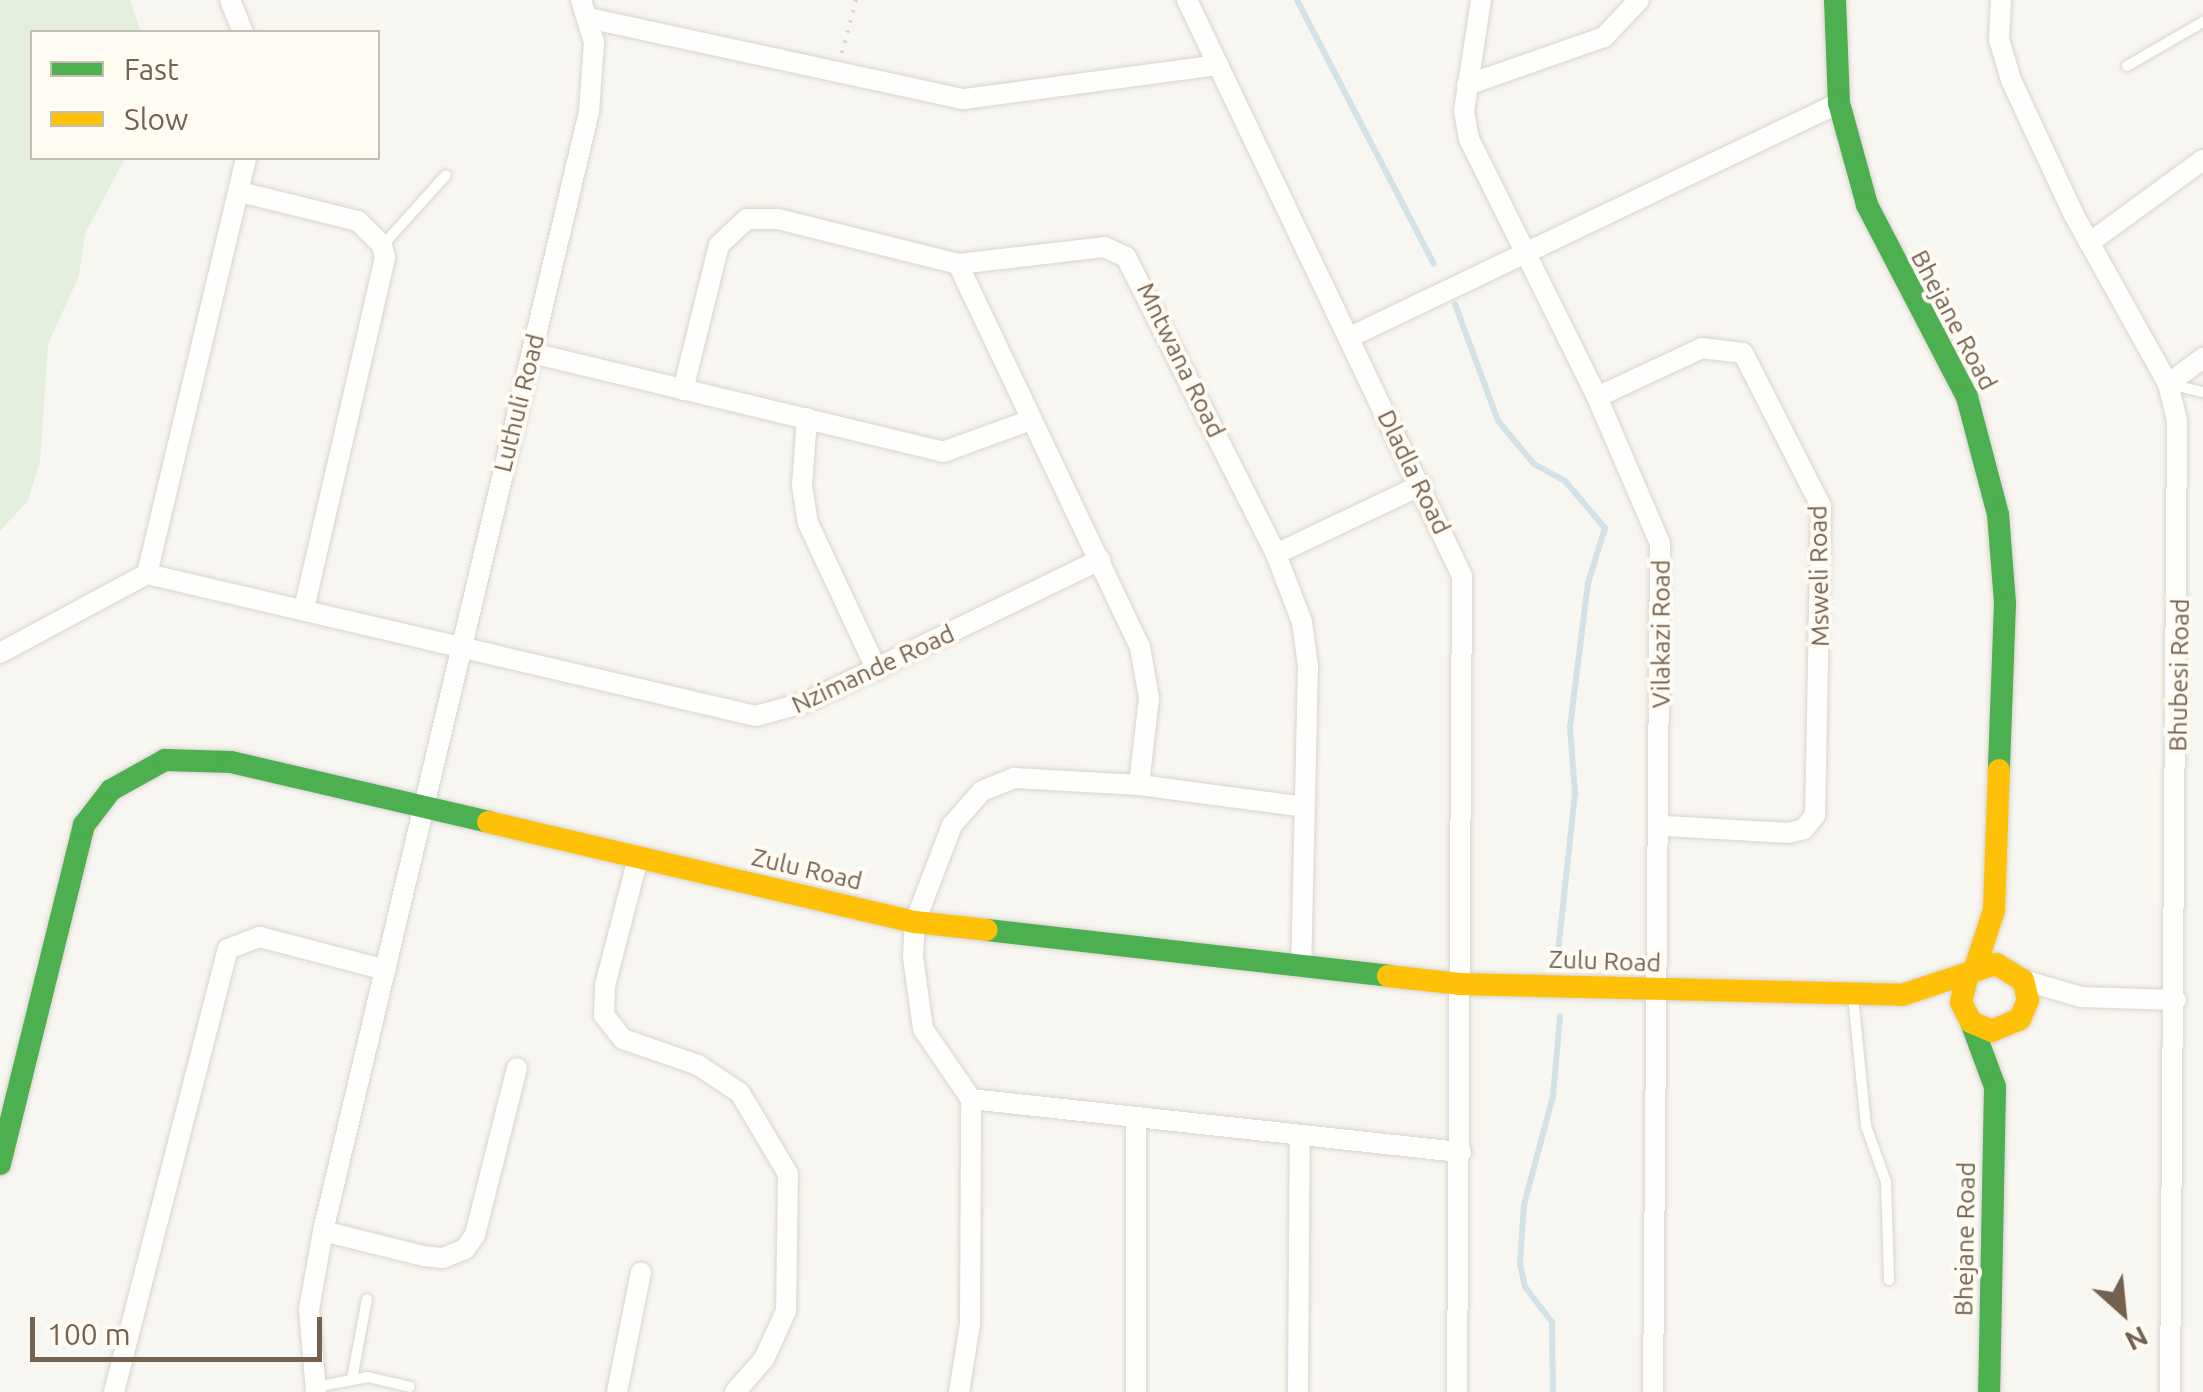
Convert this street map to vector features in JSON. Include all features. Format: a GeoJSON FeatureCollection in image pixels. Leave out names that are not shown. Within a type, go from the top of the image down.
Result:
{"type":"FeatureCollection","features":[{"type":"Feature","properties":{"kind":"street"},"geometry":{"type":"LineString","coordinates":[[230,0],[242,30]]}},
{"type":"Feature","properties":{"kind":"street","name":"Dladla Road"},"geometry":{"type":"LineString","coordinates":[[1187,0],[1459,566],[1465,604],[1457,1392]]}},
{"type":"Feature","properties":{"kind":"street","name":"Vilakazi Road"},"geometry":{"type":"LineString","coordinates":[[1482,0],[1467,85],[1469,138],[1597,397],[1660,543],[1662,826],[1652,990],[1652,1392]]}},
{"type":"Feature","properties":{"kind":"street"},"geometry":{"type":"LineString","coordinates":[[1467,85],[1604,37],[1640,0]]}},
{"type":"Feature","properties":{"kind":"street","name":"Bhejane Road"},"geometry":{"type":"LineString","coordinates":[[1835,0],[1838,103],[1867,205],[1967,396],[1991,473],[2005,603],[1994,910],[1970,975]]}},
{"type":"Feature","properties":{"kind":"street","name":"Bhubesi Road"},"geometry":{"type":"LineString","coordinates":[[2001,0],[2003,58],[2089,243],[2168,384],[2178,421],[2170,1392]]}},
{"type":"Feature","properties":{"kind":"street"},"geometry":{"type":"LineString","coordinates":[[584,6],[945,98],[983,100],[1220,66]]}},
{"type":"Feature","properties":{"kind":"street","name":"Luthuli Road"},"geometry":{"type":"LineString","coordinates":[[316,1390],[310,1309],[323,1231],[589,112],[595,70],[584,6]]}},
{"type":"Feature","properties":{"kind":"street"},"geometry":{"type":"LineString","coordinates":[[1350,337],[1525,248],[1838,103]]}},
{"type":"Feature","properties":{"kind":"street"},"geometry":{"type":"LineString","coordinates":[[0,653],[147,574],[246,160]]}},
{"type":"Feature","properties":{"kind":"street"},"geometry":{"type":"LineString","coordinates":[[2089,243],[2203,160]]}},
{"type":"Feature","properties":{"kind":"street"},"geometry":{"type":"LineString","coordinates":[[240,192],[358,221],[382,245],[385,275],[304,608]]}},
{"type":"Feature","properties":{"kind":"street","name":"Mntwana Road"},"geometry":{"type":"LineString","coordinates":[[683,390],[713,262],[736,224],[778,219],[958,264],[1084,248],[1126,257],[1276,554],[1306,650],[1301,968]]}},
{"type":"Feature","properties":{"kind":"street"},"geometry":{"type":"LineString","coordinates":[[958,264],[1100,560],[1146,672],[1140,785]]}},
{"type":"Feature","properties":{"kind":"street","name":"Msweli Road"},"geometry":{"type":"LineString","coordinates":[[1597,397],[1702,348],[1744,353],[1821,506],[1816,815],[1804,829],[1788,833],[1662,826]]}},
{"type":"Feature","properties":{"kind":"street"},"geometry":{"type":"LineString","coordinates":[[532,353],[943,452],[1031,420]]}},
{"type":"Feature","properties":{"kind":"street"},"geometry":{"type":"LineString","coordinates":[[2168,384],[2203,358]]}},
{"type":"Feature","properties":{"kind":"street"},"geometry":{"type":"LineString","coordinates":[[808,418],[806,513],[877,670]]}},
{"type":"Feature","properties":{"kind":"street"},"geometry":{"type":"LineString","coordinates":[[1276,554],[1421,484]]}},
{"type":"Feature","properties":{"kind":"street","name":"Nzimande Road"},"geometry":{"type":"LineString","coordinates":[[147,574],[756,716],[797,706],[877,670],[1100,560]]}},
{"type":"Feature","properties":{"kind":"street","name":"Zulu Road"},"geometry":{"type":"LineString","coordinates":[[0,1164],[84,825],[111,790],[147,766],[202,757],[424,805],[915,922],[1460,984],[1902,994],[1970,975]]}},
{"type":"Feature","properties":{"kind":"street"},"geometry":{"type":"LineString","coordinates":[[959,1392],[970,1324],[971,1099],[918,1014],[915,922],[952,825],[992,785],[1029,778],[1140,785],[1304,807]]}},
{"type":"Feature","properties":{"kind":"street"},"geometry":{"type":"LineString","coordinates":[[638,858],[605,986],[604,1014],[623,1038],[698,1065],[740,1093],[788,1174],[786,1312],[764,1359],[735,1392]]}},
{"type":"Feature","properties":{"kind":"street","name":"Bhejane Road"},"geometry":{"type":"LineString","coordinates":[[1994,910],[2019,976]]}},
{"type":"Feature","properties":{"kind":"street"},"geometry":{"type":"LineString","coordinates":[[114,1392],[228,949],[260,937],[386,970]]}},
{"type":"Feature","properties":{"kind":"street"},"geometry":{"type":"LineString","coordinates":[[2081,998],[1992,1031],[1967,1018],[1970,975],[1996,964],[2081,998],[2176,1000]]}},
{"type":"Feature","properties":{"kind":"street"},"geometry":{"type":"LineString","coordinates":[[2016,1022],[2028,1000],[2019,976]]}},
{"type":"Feature","properties":{"kind":"street","name":"Zulu Road"},"geometry":{"type":"LineString","coordinates":[[1902,994],[1967,1018]]}},
{"type":"Feature","properties":{"kind":"street","name":"Bhejane Road"},"geometry":{"type":"LineString","coordinates":[[1967,1018],[1995,1088]]}},
{"type":"Feature","properties":{"kind":"street","name":"Bhejane Road"},"geometry":{"type":"LineString","coordinates":[[1989,1392],[1995,1088],[2016,1022]]}},
{"type":"Feature","properties":{"kind":"street"},"geometry":{"type":"LineString","coordinates":[[323,1231],[422,1256],[443,1258],[465,1249],[475,1235],[517,1068]]}},
{"type":"Feature","properties":{"kind":"street"},"geometry":{"type":"LineString","coordinates":[[971,1099],[1461,1152]]}},
{"type":"Feature","properties":{"kind":"street"},"geometry":{"type":"LineString","coordinates":[[1136,1119],[1136,1392]]}},
{"type":"Feature","properties":{"kind":"street"},"geometry":{"type":"LineString","coordinates":[[1298,1392],[1300,1136]]}},
{"type":"Feature","properties":{"kind":"street"},"geometry":{"type":"LineString","coordinates":[[617,1392],[641,1272]]}},
{"type":"Feature","properties":{"kind":"lane"},"geometry":{"type":"LineString","coordinates":[[2127,66],[2203,22]]}},
{"type":"Feature","properties":{"kind":"lane"},"geometry":{"type":"LineString","coordinates":[[382,245],[446,174]]}},
{"type":"Feature","properties":{"kind":"lane"},"geometry":{"type":"LineString","coordinates":[[2168,384],[2203,392]]}},
{"type":"Feature","properties":{"kind":"lane"},"geometry":{"type":"LineString","coordinates":[[1853,994],[1866,1126],[1886,1182],[1888,1280]]}},
{"type":"Feature","properties":{"kind":"lane"},"geometry":{"type":"LineString","coordinates":[[352,1379],[367,1298]]}},
{"type":"Feature","properties":{"kind":"lane"},"geometry":{"type":"LineString","coordinates":[[316,1390],[352,1379],[410,1387]]}},
{"type":"Feature","properties":{"kind":"path"},"geometry":{"type":"LineString","coordinates":[[837,72],[856,0]]}},
{"type":"Feature","properties":{"kind":"green space"},"geometry":{"type":"Polygon","coordinates":[[[0,0],[130,0],[140,30],[30,30],[30,160],[124,160],[85,234],[79,276],[48,344],[40,460],[28,501],[0,531],[0,0]]]}},
{"type":"Feature","properties":{"kind":"waterway"},"geometry":{"type":"LineString","coordinates":[[1297,0],[1434,264]]}},
{"type":"Feature","properties":{"kind":"waterway"},"geometry":{"type":"LineString","coordinates":[[1455,304],[1498,421],[1534,464],[1565,481],[1605,528],[1588,583],[1570,727],[1575,793],[1557,962]]}},
{"type":"Feature","properties":{"kind":"waterway"},"geometry":{"type":"LineString","coordinates":[[1553,1392],[1552,1322],[1525,1287],[1520,1263],[1524,1205],[1553,1096],[1560,1016]]}},
{"type":"Feature","properties":{"kind":"traffic: fast"},"geometry":{"type":"LineString","coordinates":[[1835,0],[1839,103],[1867,205],[1967,397],[1998,514],[2005,603],[1999,770]]}},
{"type":"Feature","properties":{"kind":"traffic: fast"},"geometry":{"type":"LineString","coordinates":[[0,1164],[84,825],[111,790],[165,760],[231,762],[488,822]]}},
{"type":"Feature","properties":{"kind":"traffic: fast"},"geometry":{"type":"LineString","coordinates":[[987,930],[1388,976]]}},
{"type":"Feature","properties":{"kind":"traffic: fast"},"geometry":{"type":"LineString","coordinates":[[1971,1022],[1995,1087],[1989,1392]]}},
{"type":"Feature","properties":{"kind":"traffic: slow"},"geometry":{"type":"LineString","coordinates":[[1974,971],[1994,910],[1999,770]]}},
{"type":"Feature","properties":{"kind":"traffic: slow"},"geometry":{"type":"LineString","coordinates":[[488,822],[915,922],[987,930]]}},
{"type":"Feature","properties":{"kind":"traffic: slow"},"geometry":{"type":"LineString","coordinates":[[1388,976],[1460,984],[1902,995],[1996,964],[2023,980],[2028,1000],[2020,1019],[1992,1031],[1971,1022],[1961,1002],[1967,978]]}}]}
